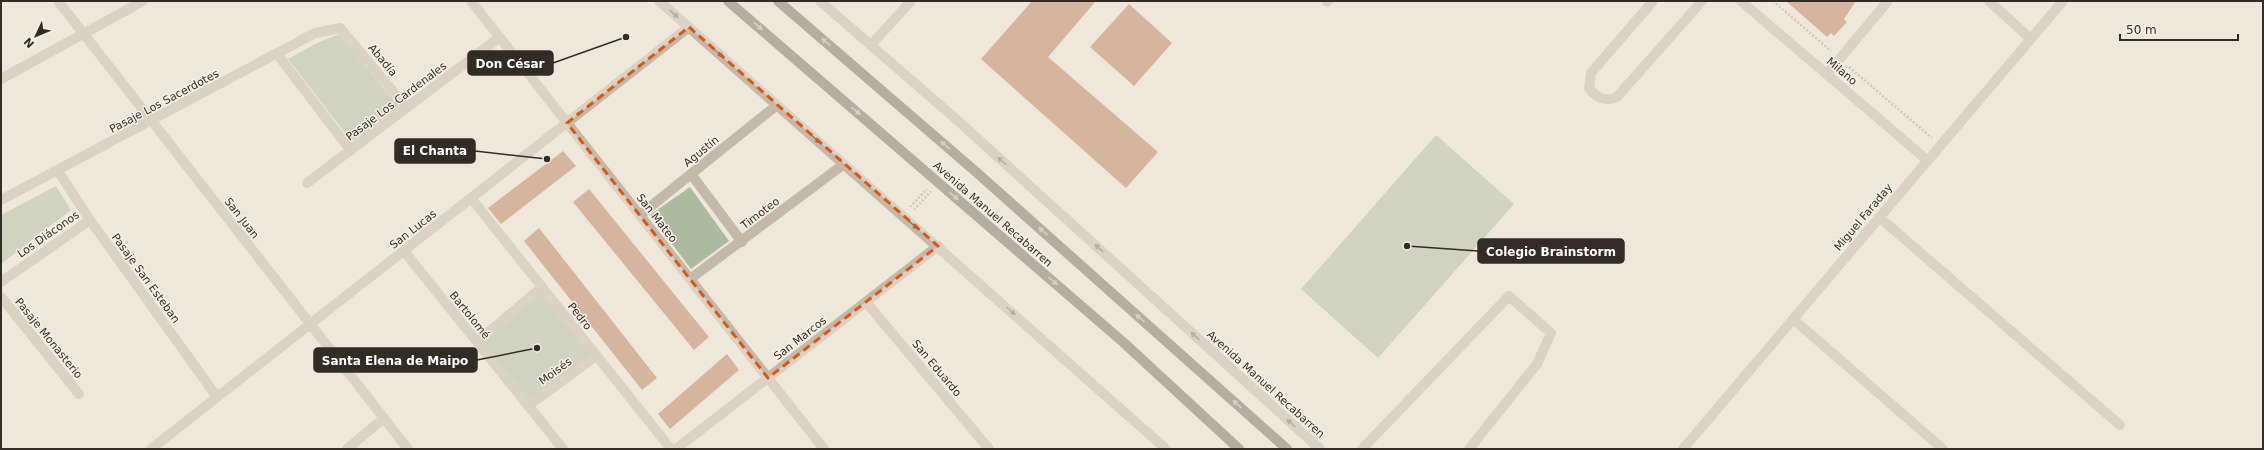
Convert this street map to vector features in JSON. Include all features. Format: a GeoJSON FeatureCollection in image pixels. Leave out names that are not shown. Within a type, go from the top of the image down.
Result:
{"type":"FeatureCollection","features":[{"type":"Feature","properties":{"kind":"main road","name":"Avenida Manuel Recabarren"},"geometry":{"type":"LineString","coordinates":[[728,1],[1123,342],[1239,449]]}},
{"type":"Feature","properties":{"kind":"main road","name":"Avenida Manuel Recabarren"},"geometry":{"type":"LineString","coordinates":[[778,1],[975,171],[1287,449]]}},
{"type":"Feature","properties":{"kind":"street","name":"San Juan"},"geometry":{"type":"LineString","coordinates":[[58,1],[151,122],[408,449]]}},
{"type":"Feature","properties":{"kind":"street"},"geometry":{"type":"LineString","coordinates":[[1,79],[143,1]]}},
{"type":"Feature","properties":{"kind":"street","name":"San Mateo"},"geometry":{"type":"LineString","coordinates":[[471,1],[824,449]]}},
{"type":"Feature","properties":{"kind":"street"},"geometry":{"type":"LineString","coordinates":[[659,1],[1166,449]]}},
{"type":"Feature","properties":{"kind":"street","name":"Avenida Manuel Recabarren"},"geometry":{"type":"LineString","coordinates":[[820,1],[957,120],[1320,449]]}},
{"type":"Feature","properties":{"kind":"street"},"geometry":{"type":"LineString","coordinates":[[871,45],[911,1]]}},
{"type":"Feature","properties":{"kind":"street"},"geometry":{"type":"LineString","coordinates":[[1653,1],[1591,73],[1589,88],[1595,96],[1604,100],[1617,97],[1702,1]]}},
{"type":"Feature","properties":{"kind":"street","name":"Milano"},"geometry":{"type":"LineString","coordinates":[[1741,1],[1927,160]]}},
{"type":"Feature","properties":{"kind":"street"},"geometry":{"type":"LineString","coordinates":[[1827,74],[1888,1]]}},
{"type":"Feature","properties":{"kind":"street"},"geometry":{"type":"LineString","coordinates":[[1989,1],[2031,39]]}},
{"type":"Feature","properties":{"kind":"street","name":"Miguel Faraday"},"geometry":{"type":"LineString","coordinates":[[1683,449],[2063,1]]}},
{"type":"Feature","properties":{"kind":"street","name":"San Lucas"},"geometry":{"type":"LineString","coordinates":[[151,449],[689,27]]}},
{"type":"Feature","properties":{"kind":"street","name":"Pasaje Los Sacerdotes"},"geometry":{"type":"LineString","coordinates":[[1,200],[151,122],[315,33],[340,28]]}},
{"type":"Feature","properties":{"kind":"street","name":"Abadía"},"geometry":{"type":"LineString","coordinates":[[340,28],[407,108]]}},
{"type":"Feature","properties":{"kind":"street","name":"Pasaje Los Cardenales"},"geometry":{"type":"LineString","coordinates":[[307,183],[500,37]]}},
{"type":"Feature","properties":{"kind":"street"},"geometry":{"type":"LineString","coordinates":[[277,54],[351,151]]}},
{"type":"Feature","properties":{"kind":"street","name":"Agustín"},"geometry":{"type":"LineString","coordinates":[[640,215],[777,105]]}},
{"type":"Feature","properties":{"kind":"street","name":"Timoteo"},"geometry":{"type":"LineString","coordinates":[[690,279],[742,242],[844,164]]}},
{"type":"Feature","properties":{"kind":"street","name":"Pasaje San Esteban"},"geometry":{"type":"LineString","coordinates":[[58,170],[90,220],[217,397]]}},
{"type":"Feature","properties":{"kind":"street"},"geometry":{"type":"LineString","coordinates":[[691,174],[742,242]]}},
{"type":"Feature","properties":{"kind":"street","name":"Pedro"},"geometry":{"type":"LineString","coordinates":[[471,198],[671,449]]}},
{"type":"Feature","properties":{"kind":"street"},"geometry":{"type":"LineString","coordinates":[[1879,217],[2120,425]]}},
{"type":"Feature","properties":{"kind":"street","name":"Los Diáconos"},"geometry":{"type":"LineString","coordinates":[[1,282],[90,220]]}},
{"type":"Feature","properties":{"kind":"street","name":"San Marcos"},"geometry":{"type":"LineString","coordinates":[[676,449],[938,246]]}},
{"type":"Feature","properties":{"kind":"street","name":"Bartolomé"},"geometry":{"type":"LineString","coordinates":[[404,251],[563,449]]}},
{"type":"Feature","properties":{"kind":"street"},"geometry":{"type":"LineString","coordinates":[[477,342],[542,287]]}},
{"type":"Feature","properties":{"kind":"street"},"geometry":{"type":"LineString","coordinates":[[1362,449],[1509,296],[1551,333],[1537,364],[1469,449]]}},
{"type":"Feature","properties":{"kind":"street","name":"Pasaje Monasterio"},"geometry":{"type":"LineString","coordinates":[[1,297],[79,394]]}},
{"type":"Feature","properties":{"kind":"street","name":"San Eduardo"},"geometry":{"type":"LineString","coordinates":[[866,302],[989,449]]}},
{"type":"Feature","properties":{"kind":"street"},"geometry":{"type":"LineString","coordinates":[[1793,319],[1943,449]]}},
{"type":"Feature","properties":{"kind":"street","name":"Moisés"},"geometry":{"type":"LineString","coordinates":[[528,406],[596,356]]}},
{"type":"Feature","properties":{"kind":"street"},"geometry":{"type":"LineString","coordinates":[[347,449],[384,418]]}},
{"type":"Feature","properties":{"kind":"path"},"geometry":{"type":"LineString","coordinates":[[1773,1],[1940,145]]}},
{"type":"Feature","properties":{"kind":"highlighted area"},"geometry":{"type":"Polygon","coordinates":[[[689,27],[938,246],[768,378],[567,123],[689,27]]]}},
{"type":"Feature","properties":{"kind":"green space"},"geometry":{"type":"Polygon","coordinates":[[[339,34],[399,107],[352,142],[288,59],[317,43],[339,34]]]}},
{"type":"Feature","properties":{"kind":"green space"},"geometry":{"type":"Polygon","coordinates":[[[1436,135],[1514,204],[1378,358],[1301,289],[1436,135]]]}},
{"type":"Feature","properties":{"kind":"green space"},"geometry":{"type":"Polygon","coordinates":[[[56,186],[71,210],[1,264],[1,215],[56,186]]]}},
{"type":"Feature","properties":{"kind":"green space"},"geometry":{"type":"Polygon","coordinates":[[[690,187],[729,241],[691,269],[650,215],[690,187]]]}},
{"type":"Feature","properties":{"kind":"green space"},"geometry":{"type":"Polygon","coordinates":[[[542,289],[594,355],[529,404],[480,341],[542,289]]]}},
{"type":"Feature","properties":{"kind":"building"},"geometry":{"type":"Polygon","coordinates":[[[1032,1],[1096,1],[1048,57],[1158,152],[1126,188],[981,59],[1032,1]]]}},
{"type":"Feature","properties":{"kind":"building"},"geometry":{"type":"Polygon","coordinates":[[[1786,1],[1856,1],[1844,19],[1847,22],[1834,36],[1831,33],[1827,37],[1786,1]]]}},
{"type":"Feature","properties":{"kind":"building"},"geometry":{"type":"Polygon","coordinates":[[[1129,4],[1172,43],[1134,86],[1090,47],[1129,4]]]}},
{"type":"Feature","properties":{"kind":"building"},"geometry":{"type":"Polygon","coordinates":[[[563,151],[576,166],[501,224],[488,208],[563,151]]]}},
{"type":"Feature","properties":{"kind":"building"},"geometry":{"type":"Polygon","coordinates":[[[589,189],[709,337],[694,350],[573,202],[589,189]]]}},
{"type":"Feature","properties":{"kind":"building"},"geometry":{"type":"Polygon","coordinates":[[[539,228],[657,378],[642,390],[524,241],[539,228]]]}},
{"type":"Feature","properties":{"kind":"building"},"geometry":{"type":"Polygon","coordinates":[[[727,354],[739,370],[670,429],[658,414],[727,354]]]}},
{"type":"Feature","properties":{"kind":"place","name":"Don César"},"geometry":{"type":"Point","coordinates":[626,37]}},
{"type":"Feature","properties":{"kind":"place","name":"El Chanta"},"geometry":{"type":"Point","coordinates":[547,159]}},
{"type":"Feature","properties":{"kind":"place","name":"Colegio Brainstorm"},"geometry":{"type":"Point","coordinates":[1407,246]}},
{"type":"Feature","properties":{"kind":"place","name":"Santa Elena de Maipo"},"geometry":{"type":"Point","coordinates":[537,348]}}]}
